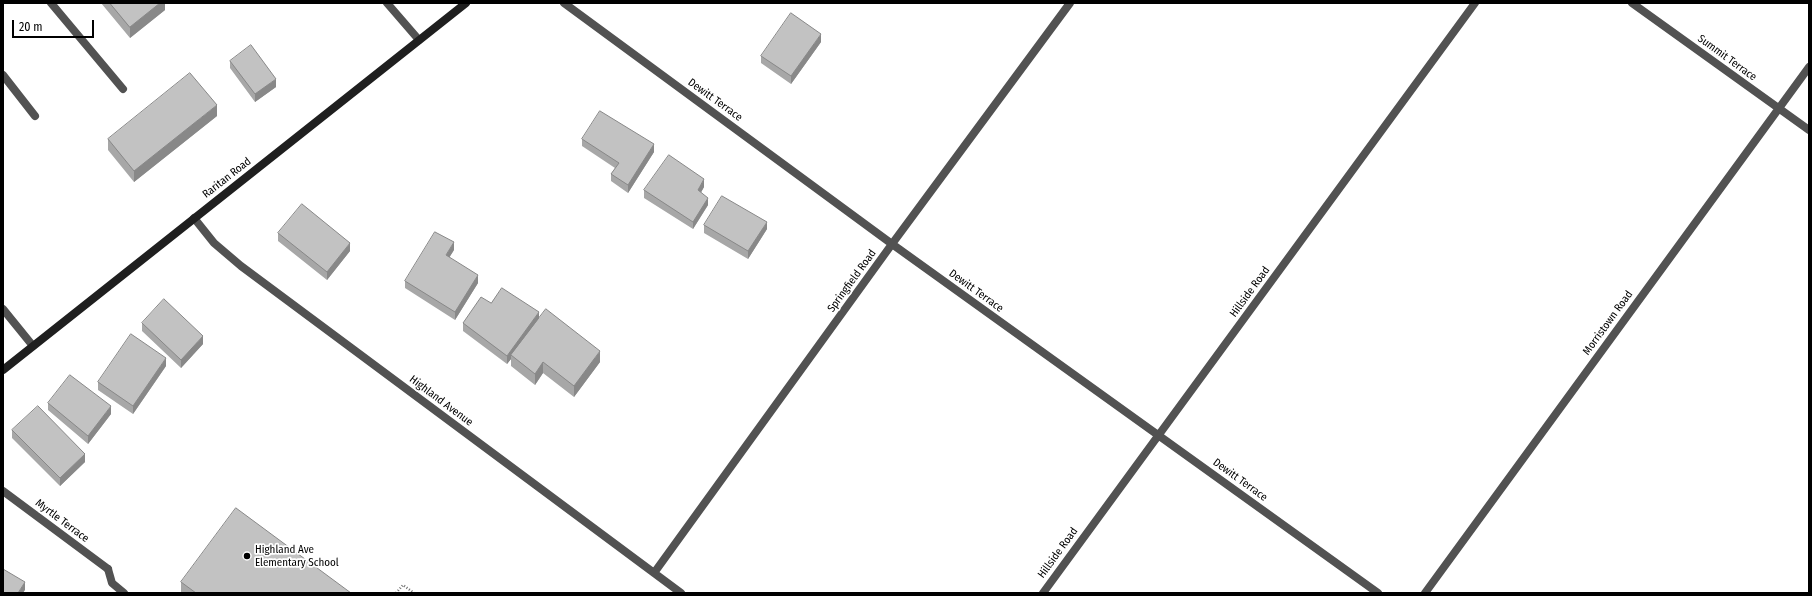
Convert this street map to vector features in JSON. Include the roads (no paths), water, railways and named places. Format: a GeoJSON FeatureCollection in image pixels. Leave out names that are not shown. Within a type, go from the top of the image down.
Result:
{"type":"FeatureCollection","features":[{"type":"Feature","properties":{"kind":"main road","name":"Raritan Road"},"geometry":{"type":"LineString","coordinates":[[3,370],[466,3]]}},
{"type":"Feature","properties":{"kind":"street"},"geometry":{"type":"LineString","coordinates":[[51,3],[123,89]]}},
{"type":"Feature","properties":{"kind":"street"},"geometry":{"type":"LineString","coordinates":[[387,3],[419,40]]}},
{"type":"Feature","properties":{"kind":"street","name":"Dewitt Terrace"},"geometry":{"type":"LineString","coordinates":[[564,3],[892,244],[1378,593]]}},
{"type":"Feature","properties":{"kind":"street","name":"Springfield Road"},"geometry":{"type":"LineString","coordinates":[[654,573],[892,244],[1070,3]]}},
{"type":"Feature","properties":{"kind":"street","name":"Hillside Road"},"geometry":{"type":"LineString","coordinates":[[1043,593],[1475,3]]}},
{"type":"Feature","properties":{"kind":"street","name":"Summit Terrace"},"geometry":{"type":"LineString","coordinates":[[1632,3],[1809,130]]}},
{"type":"Feature","properties":{"kind":"street","name":"Morristown Road"},"geometry":{"type":"LineString","coordinates":[[1425,593],[1809,67]]}},
{"type":"Feature","properties":{"kind":"street"},"geometry":{"type":"LineString","coordinates":[[3,75],[35,116]]}},
{"type":"Feature","properties":{"kind":"street","name":"Highland Avenue"},"geometry":{"type":"LineString","coordinates":[[194,218],[214,243],[241,266],[681,593]]}},
{"type":"Feature","properties":{"kind":"street"},"geometry":{"type":"LineString","coordinates":[[3,308],[33,346]]}},
{"type":"Feature","properties":{"kind":"street","name":"Myrtle Terrace"},"geometry":{"type":"LineString","coordinates":[[3,491],[108,569],[112,583],[124,593]]}},
{"type":"Feature","properties":{"kind":"place","name":"Highland Ave Elementary School"},"geometry":{"type":"Point","coordinates":[247,556]}}]}
